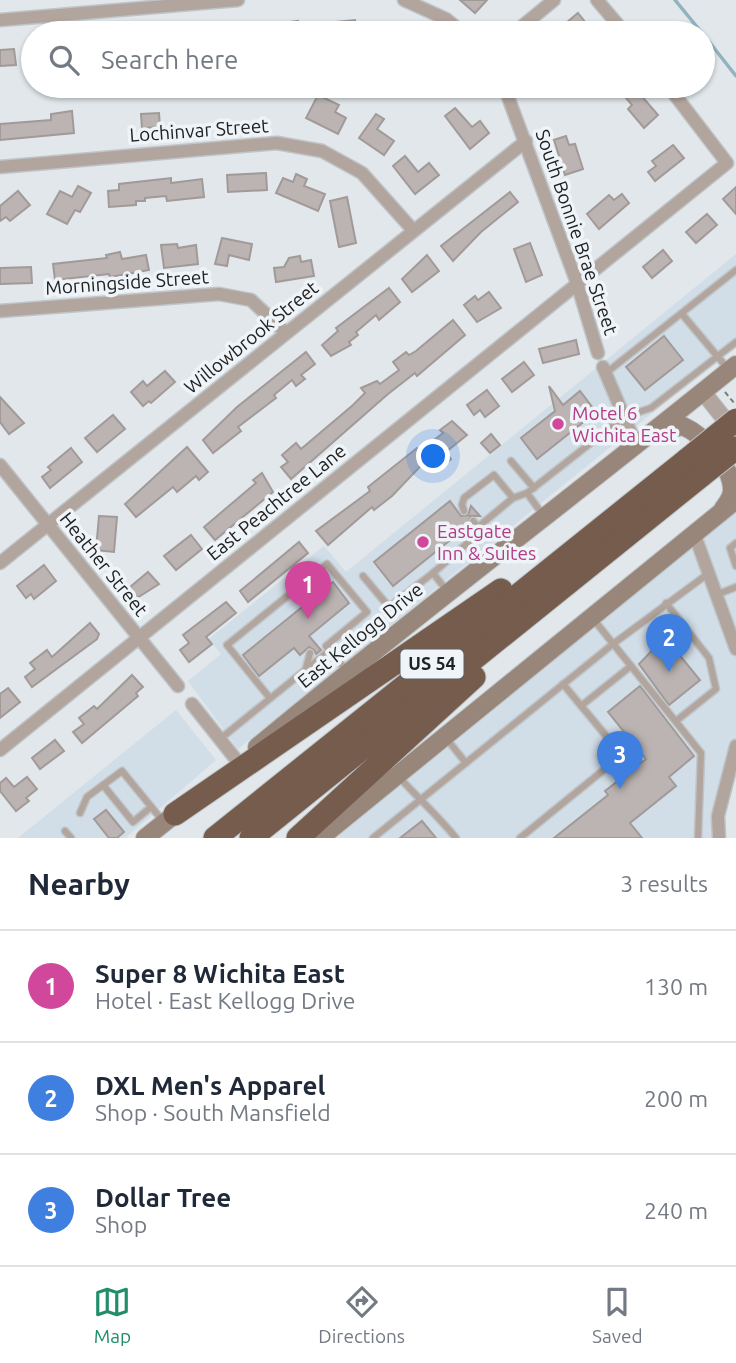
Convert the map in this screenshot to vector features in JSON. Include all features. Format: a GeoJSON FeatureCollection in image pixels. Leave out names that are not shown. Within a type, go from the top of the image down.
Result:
{"type":"FeatureCollection","features":[{"type":"Feature","properties":{"kind":"highway","name":"US 54"},"geometry":{"type":"LineString","coordinates":[[251,838],[675,497],[736,420]]}},
{"type":"Feature","properties":{"kind":"highway","name":"US 54"},"geometry":{"type":"LineString","coordinates":[[215,838],[648,490],[698,471],[736,448]]}},
{"type":"Feature","properties":{"kind":"highway"},"geometry":{"type":"LineString","coordinates":[[698,471],[736,455]]}},
{"type":"Feature","properties":{"kind":"highway"},"geometry":{"type":"LineString","coordinates":[[169,818],[648,490]]}},
{"type":"Feature","properties":{"kind":"highway"},"geometry":{"type":"LineString","coordinates":[[298,838],[625,538]]}},
{"type":"Feature","properties":{"kind":"main road","name":"East Kellogg Drive"},"geometry":{"type":"LineString","coordinates":[[145,838],[447,591],[653,434],[733,368]]}},
{"type":"Feature","properties":{"kind":"main road"},"geometry":{"type":"LineString","coordinates":[[653,434],[683,426],[704,441],[730,478],[731,498],[720,512]]}},
{"type":"Feature","properties":{"kind":"main road"},"geometry":{"type":"LineString","coordinates":[[320,838],[736,500]]}},
{"type":"Feature","properties":{"kind":"street"},"geometry":{"type":"LineString","coordinates":[[0,20],[237,0]]}},
{"type":"Feature","properties":{"kind":"street"},"geometry":{"type":"LineString","coordinates":[[404,0],[448,21]]}},
{"type":"Feature","properties":{"kind":"street"},"geometry":{"type":"LineString","coordinates":[[528,21],[554,0]]}},
{"type":"Feature","properties":{"kind":"street"},"geometry":{"type":"LineString","coordinates":[[597,0],[615,21]]}},
{"type":"Feature","properties":{"kind":"street","name":"South Bonnie Brae Street"},"geometry":{"type":"LineString","coordinates":[[509,98],[598,353]]}},
{"type":"Feature","properties":{"kind":"street","name":"East Peachtree Lane"},"geometry":{"type":"LineString","coordinates":[[0,750],[727,163],[677,98]]}},
{"type":"Feature","properties":{"kind":"street","name":"Willowbrook Street"},"geometry":{"type":"LineString","coordinates":[[0,563],[286,334],[412,229],[526,141]]}},
{"type":"Feature","properties":{"kind":"street","name":"Lochinvar Street"},"geometry":{"type":"LineString","coordinates":[[0,167],[277,143],[322,151],[362,173],[412,229]]}},
{"type":"Feature","properties":{"kind":"street","name":"Morningside Street"},"geometry":{"type":"LineString","coordinates":[[0,311],[219,294],[251,300],[286,334]]}},
{"type":"Feature","properties":{"kind":"street"},"geometry":{"type":"LineString","coordinates":[[604,370],[636,447]]}},
{"type":"Feature","properties":{"kind":"street"},"geometry":{"type":"LineString","coordinates":[[703,393],[736,433]]}},
{"type":"Feature","properties":{"kind":"street","name":"Heather Street"},"geometry":{"type":"LineString","coordinates":[[0,465],[178,686]]}},
{"type":"Feature","properties":{"kind":"street"},"geometry":{"type":"LineString","coordinates":[[694,533],[736,649]]}},
{"type":"Feature","properties":{"kind":"street"},"geometry":{"type":"LineString","coordinates":[[192,704],[238,762]]}},
{"type":"Feature","properties":{"kind":"street"},"geometry":{"type":"LineString","coordinates":[[719,838],[718,816],[736,746]]}},
{"type":"Feature","properties":{"kind":"lane"},"geometry":{"type":"LineString","coordinates":[[604,370],[682,314],[736,270]]}},
{"type":"Feature","properties":{"kind":"lane"},"geometry":{"type":"LineString","coordinates":[[682,314],[716,355],[733,368]]}},
{"type":"Feature","properties":{"kind":"lane"},"geometry":{"type":"LineString","coordinates":[[363,576],[389,607],[470,541],[475,524],[513,498],[534,488],[624,417],[651,408],[736,342]]}},
{"type":"Feature","properties":{"kind":"lane"},"geometry":{"type":"LineString","coordinates":[[512,461],[534,488]]}},
{"type":"Feature","properties":{"kind":"lane"},"geometry":{"type":"LineString","coordinates":[[464,511],[464,498],[494,475],[513,498]]}},
{"type":"Feature","properties":{"kind":"lane"},"geometry":{"type":"LineString","coordinates":[[527,493],[545,516]]}},
{"type":"Feature","properties":{"kind":"lane"},"geometry":{"type":"LineString","coordinates":[[736,543],[730,548],[736,566]]}},
{"type":"Feature","properties":{"kind":"lane"},"geometry":{"type":"LineString","coordinates":[[220,739],[306,668],[367,612],[327,564],[227,645],[269,697]]}},
{"type":"Feature","properties":{"kind":"lane"},"geometry":{"type":"LineString","coordinates":[[433,573],[447,591]]}},
{"type":"Feature","properties":{"kind":"lane"},"geometry":{"type":"LineString","coordinates":[[373,838],[613,644],[709,573]]}},
{"type":"Feature","properties":{"kind":"lane"},"geometry":{"type":"LineString","coordinates":[[716,595],[736,587]]}},
{"type":"Feature","properties":{"kind":"lane"},"geometry":{"type":"LineString","coordinates":[[666,603],[709,659],[716,689],[676,721]]}},
{"type":"Feature","properties":{"kind":"lane"},"geometry":{"type":"LineString","coordinates":[[592,617],[701,753],[703,769],[698,800],[698,838]]}},
{"type":"Feature","properties":{"kind":"lane"},"geometry":{"type":"LineString","coordinates":[[318,646],[328,648],[347,671]]}},
{"type":"Feature","properties":{"kind":"lane"},"geometry":{"type":"LineString","coordinates":[[306,668],[310,653]]}},
{"type":"Feature","properties":{"kind":"lane"},"geometry":{"type":"LineString","coordinates":[[581,706],[631,666]]}},
{"type":"Feature","properties":{"kind":"lane"},"geometry":{"type":"LineString","coordinates":[[520,838],[622,755],[564,684]]}},
{"type":"Feature","properties":{"kind":"lane"},"geometry":{"type":"LineString","coordinates":[[445,737],[466,763]]}},
{"type":"Feature","properties":{"kind":"lane"},"geometry":{"type":"LineString","coordinates":[[80,813],[87,797],[122,771],[151,807],[169,818]]}},
{"type":"Feature","properties":{"kind":"lane"},"geometry":{"type":"LineString","coordinates":[[398,775],[420,800],[429,805],[456,838]]}},
{"type":"Feature","properties":{"kind":"lane"},"geometry":{"type":"LineString","coordinates":[[103,785],[133,821],[151,807]]}},
{"type":"Feature","properties":{"kind":"lane"},"geometry":{"type":"LineString","coordinates":[[65,831],[71,838]]}},
{"type":"Feature","properties":{"kind":"path"},"geometry":{"type":"LineString","coordinates":[[722,388],[736,405]]}},
{"type":"Feature","properties":{"kind":"shaded area"},"geometry":{"type":"Polygon","coordinates":[[[736,254],[736,345],[238,749],[188,681],[221,654],[209,639],[324,546],[346,572],[736,254]]]}},
{"type":"Feature","properties":{"kind":"shaded area"},"geometry":{"type":"Polygon","coordinates":[[[736,507],[736,774],[724,818],[725,838],[327,838],[736,507]]]}},
{"type":"Feature","properties":{"kind":"shaded area"},"geometry":{"type":"Polygon","coordinates":[[[176,710],[216,760],[125,838],[18,838],[176,710]]]}},
{"type":"Feature","properties":{"kind":"building"},"geometry":{"type":"Polygon","coordinates":[[[460,0],[487,0],[475,13],[460,0]]]}},
{"type":"Feature","properties":{"kind":"building"},"geometry":{"type":"Polygon","coordinates":[[[578,13],[584,21],[568,21],[578,13]]]}},
{"type":"Feature","properties":{"kind":"building"},"geometry":{"type":"Polygon","coordinates":[[[14,49],[16,65],[0,66],[0,50],[14,49]]]}},
{"type":"Feature","properties":{"kind":"building"},"geometry":{"type":"Polygon","coordinates":[[[316,98],[324,98],[339,105],[335,112],[346,118],[338,134],[306,118],[316,98]]]}},
{"type":"Feature","properties":{"kind":"building"},"geometry":{"type":"Polygon","coordinates":[[[626,98],[643,98],[658,115],[644,128],[628,109],[632,105],[626,98]]]}},
{"type":"Feature","properties":{"kind":"building"},"geometry":{"type":"Polygon","coordinates":[[[455,108],[472,127],[480,121],[489,133],[470,149],[445,116],[455,108]]]}},
{"type":"Feature","properties":{"kind":"building"},"geometry":{"type":"Polygon","coordinates":[[[72,111],[74,133],[0,140],[0,124],[51,120],[51,114],[72,111]]]}},
{"type":"Feature","properties":{"kind":"building"},"geometry":{"type":"Polygon","coordinates":[[[159,113],[160,127],[142,128],[141,114],[159,113]]]}},
{"type":"Feature","properties":{"kind":"building"},"geometry":{"type":"Polygon","coordinates":[[[376,114],[384,119],[377,129],[394,141],[384,155],[359,138],[376,114]]]}},
{"type":"Feature","properties":{"kind":"building"},"geometry":{"type":"Polygon","coordinates":[[[566,136],[569,145],[575,144],[583,169],[565,175],[554,140],[566,136]]]}},
{"type":"Feature","properties":{"kind":"building"},"geometry":{"type":"Polygon","coordinates":[[[673,145],[684,158],[655,181],[648,172],[656,166],[652,161],[673,145]]]}},
{"type":"Feature","properties":{"kind":"building"},"geometry":{"type":"Polygon","coordinates":[[[405,156],[418,172],[429,163],[439,175],[415,194],[393,166],[405,156]]]}},
{"type":"Feature","properties":{"kind":"building"},"geometry":{"type":"Polygon","coordinates":[[[266,173],[267,190],[228,192],[227,175],[266,173]]]}},
{"type":"Feature","properties":{"kind":"building"},"geometry":{"type":"Polygon","coordinates":[[[296,174],[307,179],[304,186],[325,194],[318,211],[276,193],[283,178],[293,182],[296,174]]]}},
{"type":"Feature","properties":{"kind":"building"},"geometry":{"type":"Polygon","coordinates":[[[171,178],[171,183],[202,179],[204,197],[167,201],[166,196],[145,198],[145,201],[136,201],[136,205],[109,207],[108,191],[119,190],[119,184],[171,178]]]}},
{"type":"Feature","properties":{"kind":"building"},"geometry":{"type":"Polygon","coordinates":[[[78,186],[91,193],[80,212],[75,210],[67,224],[47,214],[60,191],[72,197],[78,186]]]}},
{"type":"Feature","properties":{"kind":"building"},"geometry":{"type":"Polygon","coordinates":[[[736,187],[736,214],[723,199],[736,187]]]}},
{"type":"Feature","properties":{"kind":"building"},"geometry":{"type":"Polygon","coordinates":[[[18,191],[30,205],[10,221],[6,217],[0,221],[0,206],[18,191]]]}},
{"type":"Feature","properties":{"kind":"building"},"geometry":{"type":"Polygon","coordinates":[[[510,192],[518,202],[481,232],[453,261],[441,246],[510,192]]]}},
{"type":"Feature","properties":{"kind":"building"},"geometry":{"type":"Polygon","coordinates":[[[622,194],[629,203],[599,229],[587,214],[609,195],[614,200],[622,194]]]}},
{"type":"Feature","properties":{"kind":"building"},"geometry":{"type":"Polygon","coordinates":[[[347,197],[356,243],[339,247],[330,201],[347,197]]]}},
{"type":"Feature","properties":{"kind":"building"},"geometry":{"type":"Polygon","coordinates":[[[707,214],[717,225],[696,243],[686,232],[707,214]]]}},
{"type":"Feature","properties":{"kind":"building"},"geometry":{"type":"Polygon","coordinates":[[[222,238],[252,244],[249,260],[229,255],[227,266],[215,264],[222,238]]]}},
{"type":"Feature","properties":{"kind":"building"},"geometry":{"type":"Polygon","coordinates":[[[530,243],[542,275],[526,282],[514,249],[530,243]]]}},
{"type":"Feature","properties":{"kind":"building"},"geometry":{"type":"Polygon","coordinates":[[[177,244],[178,248],[196,245],[198,264],[164,268],[161,245],[177,244]]]}},
{"type":"Feature","properties":{"kind":"building"},"geometry":{"type":"Polygon","coordinates":[[[663,250],[672,261],[652,278],[643,267],[663,250]]]}},
{"type":"Feature","properties":{"kind":"building"},"geometry":{"type":"Polygon","coordinates":[[[120,252],[122,259],[146,255],[149,270],[110,277],[109,274],[55,280],[53,264],[107,258],[106,255],[120,252]]]}},
{"type":"Feature","properties":{"kind":"building"},"geometry":{"type":"Polygon","coordinates":[[[427,255],[439,271],[412,292],[402,279],[427,255]]]}},
{"type":"Feature","properties":{"kind":"building"},"geometry":{"type":"Polygon","coordinates":[[[300,256],[301,262],[311,260],[314,276],[276,282],[274,268],[284,267],[289,258],[300,256]]]}},
{"type":"Feature","properties":{"kind":"building"},"geometry":{"type":"Polygon","coordinates":[[[31,267],[32,283],[0,284],[0,268],[31,267]]]}},
{"type":"Feature","properties":{"kind":"building"},"geometry":{"type":"Polygon","coordinates":[[[389,288],[400,302],[379,320],[376,315],[356,332],[358,335],[349,342],[351,345],[331,356],[322,345],[338,331],[336,328],[389,288]]]}},
{"type":"Feature","properties":{"kind":"building"},"geometry":{"type":"Polygon","coordinates":[[[489,292],[501,308],[477,322],[464,305],[475,296],[478,300],[489,292]]]}},
{"type":"Feature","properties":{"kind":"building"},"geometry":{"type":"Polygon","coordinates":[[[453,320],[465,335],[417,376],[415,373],[388,394],[291,479],[281,467],[288,462],[282,455],[296,443],[301,449],[365,393],[361,388],[377,381],[380,384],[399,370],[393,362],[406,352],[409,355],[416,351],[453,320]]]}},
{"type":"Feature","properties":{"kind":"building"},"geometry":{"type":"Polygon","coordinates":[[[664,336],[683,360],[645,390],[626,367],[664,336]]]}},
{"type":"Feature","properties":{"kind":"building"},"geometry":{"type":"Polygon","coordinates":[[[576,340],[579,354],[543,363],[539,349],[576,340]]]}},
{"type":"Feature","properties":{"kind":"building"},"geometry":{"type":"Polygon","coordinates":[[[306,352],[315,364],[301,375],[305,379],[296,386],[292,380],[274,395],[276,398],[238,427],[241,431],[213,453],[203,440],[237,407],[306,352]]]}},
{"type":"Feature","properties":{"kind":"building"},"geometry":{"type":"Polygon","coordinates":[[[524,362],[534,375],[512,392],[502,379],[524,362]]]}},
{"type":"Feature","properties":{"kind":"building"},"geometry":{"type":"Polygon","coordinates":[[[165,371],[175,382],[151,403],[149,401],[143,406],[131,392],[143,381],[147,386],[165,371]]]}},
{"type":"Feature","properties":{"kind":"building"},"geometry":{"type":"Polygon","coordinates":[[[549,386],[563,405],[580,391],[596,412],[537,459],[521,438],[555,411],[549,386]]]}},
{"type":"Feature","properties":{"kind":"building"},"geometry":{"type":"Polygon","coordinates":[[[487,390],[499,406],[485,417],[480,410],[474,415],[467,405],[487,390]]]}},
{"type":"Feature","properties":{"kind":"building"},"geometry":{"type":"Polygon","coordinates":[[[0,397],[24,423],[9,434],[0,422],[0,397]]]}},
{"type":"Feature","properties":{"kind":"building"},"geometry":{"type":"Polygon","coordinates":[[[113,415],[125,429],[97,452],[85,438],[113,415]]]}},
{"type":"Feature","properties":{"kind":"building"},"geometry":{"type":"Polygon","coordinates":[[[452,421],[467,435],[446,452],[451,459],[444,465],[434,452],[392,496],[374,510],[372,507],[328,545],[316,531],[370,491],[368,487],[417,448],[420,451],[443,433],[440,430],[452,421]]]}},
{"type":"Feature","properties":{"kind":"building"},"geometry":{"type":"Polygon","coordinates":[[[491,434],[500,445],[490,453],[481,443],[491,434]]]}},
{"type":"Feature","properties":{"kind":"building"},"geometry":{"type":"Polygon","coordinates":[[[187,447],[208,472],[199,480],[196,476],[177,492],[173,487],[136,517],[125,504],[187,447]]]}},
{"type":"Feature","properties":{"kind":"building"},"geometry":{"type":"Polygon","coordinates":[[[71,448],[82,462],[50,488],[42,477],[51,470],[48,467],[71,448]]]}},
{"type":"Feature","properties":{"kind":"building"},"geometry":{"type":"Polygon","coordinates":[[[262,473],[273,492],[215,540],[204,527],[256,483],[253,480],[262,473]]]}},
{"type":"Feature","properties":{"kind":"building","name":"Eastgate Inn & Suites"},"geometry":{"type":"Polygon","coordinates":[[[450,501],[461,516],[468,515],[471,506],[480,516],[470,516],[469,525],[393,586],[374,562],[450,501]]]}},
{"type":"Feature","properties":{"kind":"building"},"geometry":{"type":"Polygon","coordinates":[[[99,516],[117,517],[114,552],[96,550],[99,516]]]}},
{"type":"Feature","properties":{"kind":"building"},"geometry":{"type":"Polygon","coordinates":[[[191,535],[202,549],[176,570],[164,556],[191,535]]]}},
{"type":"Feature","properties":{"kind":"building"},"geometry":{"type":"Polygon","coordinates":[[[299,542],[308,553],[248,602],[240,591],[299,542]]]}},
{"type":"Feature","properties":{"kind":"building"},"geometry":{"type":"Polygon","coordinates":[[[44,565],[56,581],[34,599],[31,594],[26,598],[17,586],[44,565]]]}},
{"type":"Feature","properties":{"kind":"building"},"geometry":{"type":"Polygon","coordinates":[[[148,572],[159,584],[137,598],[129,588],[148,572]]]}},
{"type":"Feature","properties":{"kind":"building"},"geometry":{"type":"Polygon","coordinates":[[[333,582],[349,603],[309,636],[321,650],[316,654],[309,647],[300,655],[294,648],[259,676],[243,655],[333,582]]]}},
{"type":"Feature","properties":{"kind":"building"},"geometry":{"type":"Polygon","coordinates":[[[226,602],[236,613],[206,637],[212,644],[189,662],[180,650],[189,643],[183,635],[226,602]]]}},
{"type":"Feature","properties":{"kind":"building"},"geometry":{"type":"Polygon","coordinates":[[[90,623],[99,634],[97,639],[32,687],[25,677],[35,669],[30,663],[47,650],[52,657],[90,623]]]}},
{"type":"Feature","properties":{"kind":"building"},"geometry":{"type":"Polygon","coordinates":[[[668,641],[700,680],[669,705],[639,664],[656,646],[658,649],[668,641]]]}},
{"type":"Feature","properties":{"kind":"building"},"geometry":{"type":"Polygon","coordinates":[[[132,675],[143,687],[136,693],[138,696],[82,743],[73,732],[84,724],[79,718],[94,706],[97,709],[132,675]]]}},
{"type":"Feature","properties":{"kind":"building"},"geometry":{"type":"Polygon","coordinates":[[[640,686],[694,756],[669,777],[676,786],[630,823],[642,838],[554,838],[608,795],[605,791],[646,759],[608,712],[640,686]]]}},
{"type":"Feature","properties":{"kind":"building"},"geometry":{"type":"Polygon","coordinates":[[[8,688],[20,702],[0,718],[0,694],[8,688]]]}},
{"type":"Feature","properties":{"kind":"building"},"geometry":{"type":"Polygon","coordinates":[[[55,740],[64,751],[40,769],[32,758],[55,740]]]}},
{"type":"Feature","properties":{"kind":"building"},"geometry":{"type":"Polygon","coordinates":[[[27,777],[37,789],[26,798],[29,801],[16,811],[0,791],[0,783],[6,778],[14,787],[27,777]]]}},
{"type":"Feature","properties":{"kind":"building"},"geometry":{"type":"Polygon","coordinates":[[[106,810],[124,832],[117,838],[109,838],[94,819],[106,810]]]}},
{"type":"Feature","properties":{"kind":"building"},"geometry":{"type":"Polygon","coordinates":[[[422,821],[436,838],[400,838],[422,821]]]}},
{"type":"Feature","properties":{"kind":"waterway"},"geometry":{"type":"LineString","coordinates":[[675,0],[692,21]]}},
{"type":"Feature","properties":{"kind":"waterway"},"geometry":{"type":"LineString","coordinates":[[715,49],[736,76]]}},
{"type":"Feature","properties":{"kind":"place","name":"Motel 6 Wichita East"},"geometry":{"type":"Point","coordinates":[558,424]}},
{"type":"Feature","properties":{"kind":"place","name":"Eastgate Inn & Suites"},"geometry":{"type":"Point","coordinates":[423,542]}},
{"type":"Feature","properties":{"kind":"place","name":"Super 8 Wichita East"},"geometry":{"type":"Point","coordinates":[308,619]}},
{"type":"Feature","properties":{"kind":"place","name":"DXL Men's Apparel"},"geometry":{"type":"Point","coordinates":[669,672]}},
{"type":"Feature","properties":{"kind":"place","name":"Dollar Tree"},"geometry":{"type":"Point","coordinates":[620,789]}}]}
